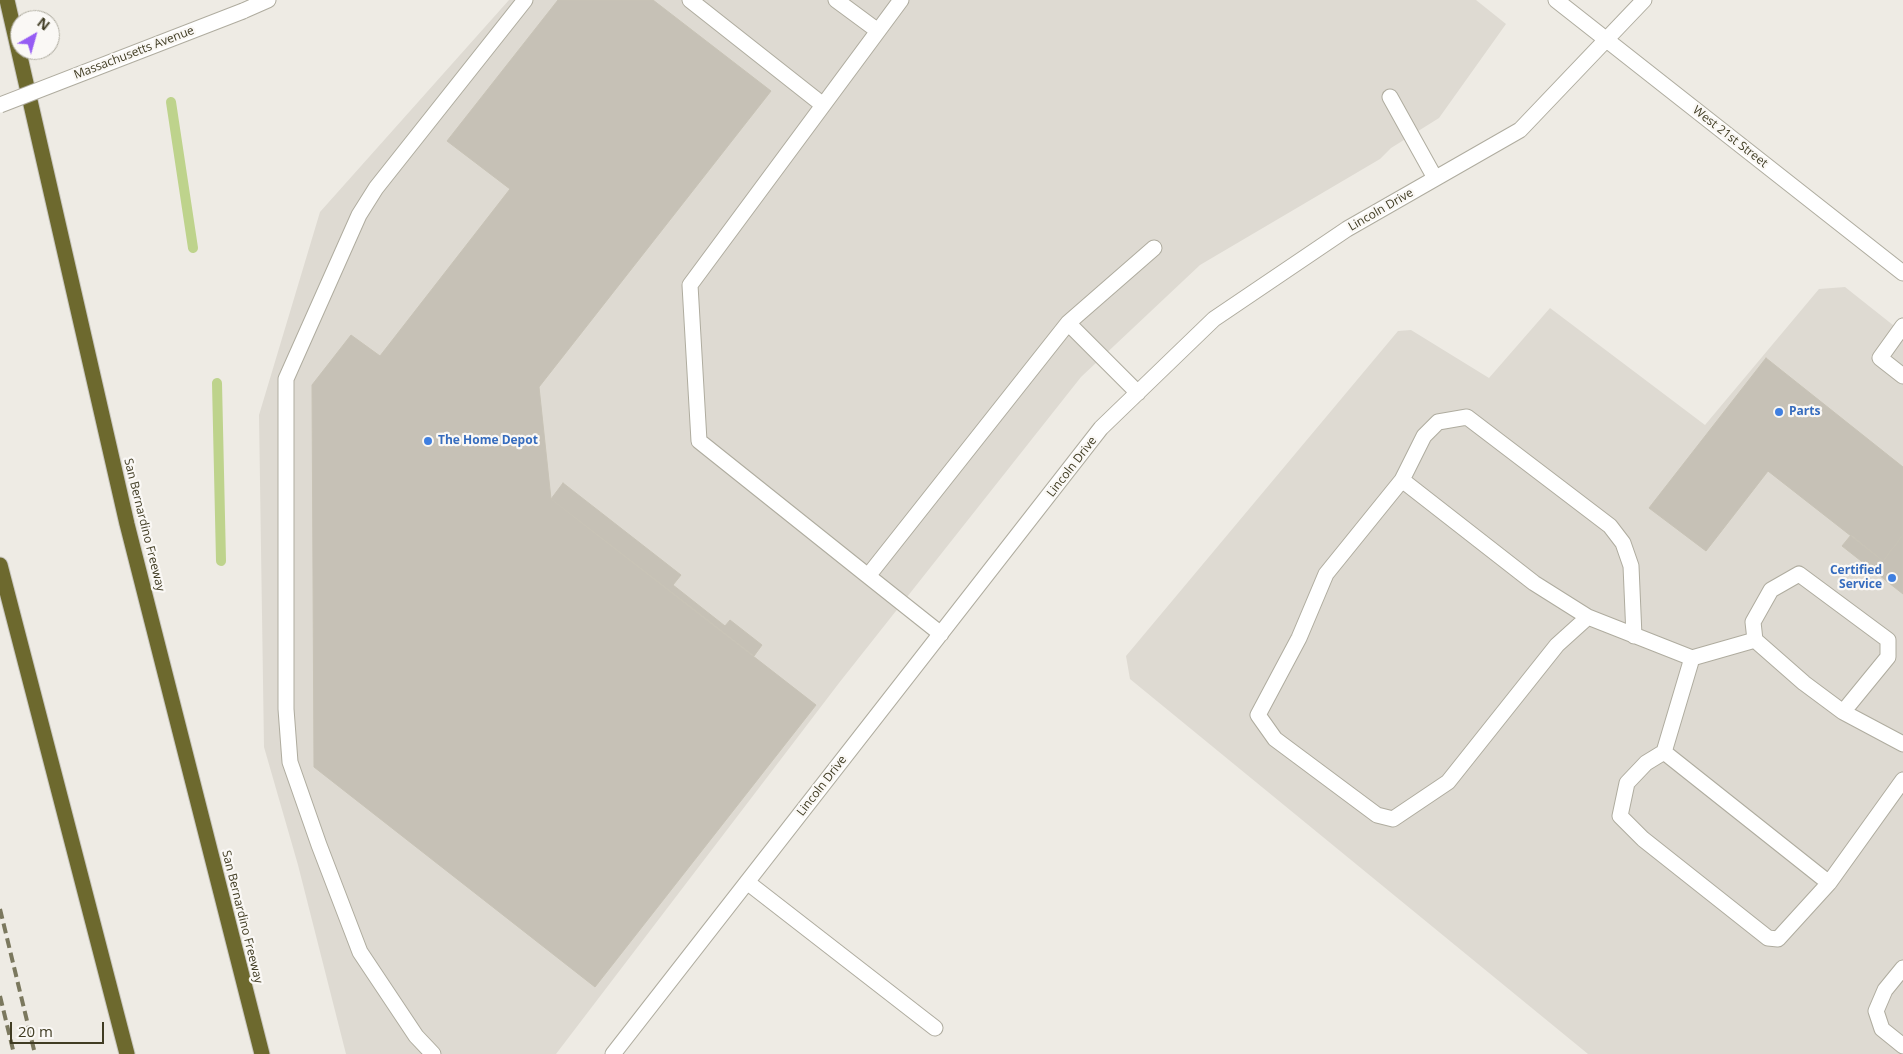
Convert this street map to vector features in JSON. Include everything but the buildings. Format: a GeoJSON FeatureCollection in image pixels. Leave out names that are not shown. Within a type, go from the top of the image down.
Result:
{"type":"FeatureCollection","features":[{"type":"Feature","properties":{"kind":"highway","name":"San Bernardino Freeway"},"geometry":{"type":"LineString","coordinates":[[7,0],[127,524],[262,1054]]}},
{"type":"Feature","properties":{"kind":"highway"},"geometry":{"type":"LineString","coordinates":[[0,565],[127,1054]]}},
{"type":"Feature","properties":{"kind":"street","name":"Massachusetts Avenue"},"geometry":{"type":"LineString","coordinates":[[0,105],[268,0]]}},
{"type":"Feature","properties":{"kind":"street"},"geometry":{"type":"LineString","coordinates":[[433,1054],[416,1036],[360,952],[319,846],[290,762],[286,709],[286,379],[363,208],[376,188],[525,0]]}},
{"type":"Feature","properties":{"kind":"street"},"geometry":{"type":"LineString","coordinates":[[690,0],[823,105]]}},
{"type":"Feature","properties":{"kind":"street"},"geometry":{"type":"LineString","coordinates":[[836,0],[878,31]]}},
{"type":"Feature","properties":{"kind":"street"},"geometry":{"type":"LineString","coordinates":[[901,0],[690,285],[699,441],[941,634]]}},
{"type":"Feature","properties":{"kind":"street","name":"West 21st Street"},"geometry":{"type":"LineString","coordinates":[[1556,0],[1903,273]]}},
{"type":"Feature","properties":{"kind":"street","name":"Lincoln Drive"},"geometry":{"type":"LineString","coordinates":[[613,1054],[1102,428],[1214,319],[1347,229],[1520,130],[1644,0]]}},
{"type":"Feature","properties":{"kind":"street"},"geometry":{"type":"LineString","coordinates":[[1390,97],[1435,178]]}},
{"type":"Feature","properties":{"kind":"street"},"geometry":{"type":"LineString","coordinates":[[868,576],[1068,323],[1154,248]]}},
{"type":"Feature","properties":{"kind":"street"},"geometry":{"type":"LineString","coordinates":[[1068,323],[1138,393]]}},
{"type":"Feature","properties":{"kind":"street"},"geometry":{"type":"LineString","coordinates":[[1903,326],[1880,358],[1903,376]]}},
{"type":"Feature","properties":{"kind":"street"},"geometry":{"type":"LineString","coordinates":[[1588,617],[1557,644],[1448,782],[1393,819],[1377,815],[1275,739],[1258,715],[1299,638],[1326,574],[1402,480],[1424,436],[1438,422],[1467,417],[1610,526],[1623,543],[1631,566],[1634,636]]}},
{"type":"Feature","properties":{"kind":"street"},"geometry":{"type":"LineString","coordinates":[[1402,480],[1534,583],[1588,617],[1692,658],[1755,640]]}},
{"type":"Feature","properties":{"kind":"street"},"geometry":{"type":"LineString","coordinates":[[1843,712],[1888,656],[1888,640],[1800,574],[1771,590],[1753,622],[1755,640],[1804,683],[1843,712],[1903,744]]}},
{"type":"Feature","properties":{"kind":"street"},"geometry":{"type":"LineString","coordinates":[[1692,658],[1664,752],[1646,763],[1627,783],[1620,816],[1651,845],[1768,938],[1778,939],[1829,883],[1903,780]]}},
{"type":"Feature","properties":{"kind":"street"},"geometry":{"type":"LineString","coordinates":[[1664,752],[1829,883]]}},
{"type":"Feature","properties":{"kind":"street"},"geometry":{"type":"LineString","coordinates":[[747,882],[935,1028]]}},
{"type":"Feature","properties":{"kind":"street"},"geometry":{"type":"LineString","coordinates":[[1903,968],[1885,990],[1876,1011],[1882,1029],[1903,1046]]}},
{"type":"Feature","properties":{"kind":"shaded area"},"geometry":{"type":"Polygon","coordinates":[[[509,0],[1476,0],[1506,24],[1439,118],[1391,148],[1380,159],[1200,265],[1081,377],[839,683],[556,1054],[346,1054],[298,865],[264,747],[259,415],[320,212],[509,0]]]}},
{"type":"Feature","properties":{"kind":"shaded area"},"geometry":{"type":"Polygon","coordinates":[[[1845,287],[1903,333],[1903,1054],[1588,1054],[1130,679],[1126,656],[1398,331],[1411,330],[1489,378],[1550,308],[1705,425],[1819,289],[1845,287]]]}},
{"type":"Feature","properties":{"kind":"waterway"},"geometry":{"type":"LineString","coordinates":[[171,102],[193,248]]}},
{"type":"Feature","properties":{"kind":"waterway"},"geometry":{"type":"LineString","coordinates":[[217,383],[221,561]]}},
{"type":"Feature","properties":{"kind":"railway"},"geometry":{"type":"LineString","coordinates":[[0,909],[35,1054]]}},
{"type":"Feature","properties":{"kind":"railway"},"geometry":{"type":"LineString","coordinates":[[0,996],[14,1054]]}},
{"type":"Feature","properties":{"kind":"place","name":"Parts"},"geometry":{"type":"Point","coordinates":[1779,412]}},
{"type":"Feature","properties":{"kind":"place","name":"The Home Depot"},"geometry":{"type":"Point","coordinates":[428,441]}},
{"type":"Feature","properties":{"kind":"place","name":"Certified Service"},"geometry":{"type":"Point","coordinates":[1892,578]}}]}
